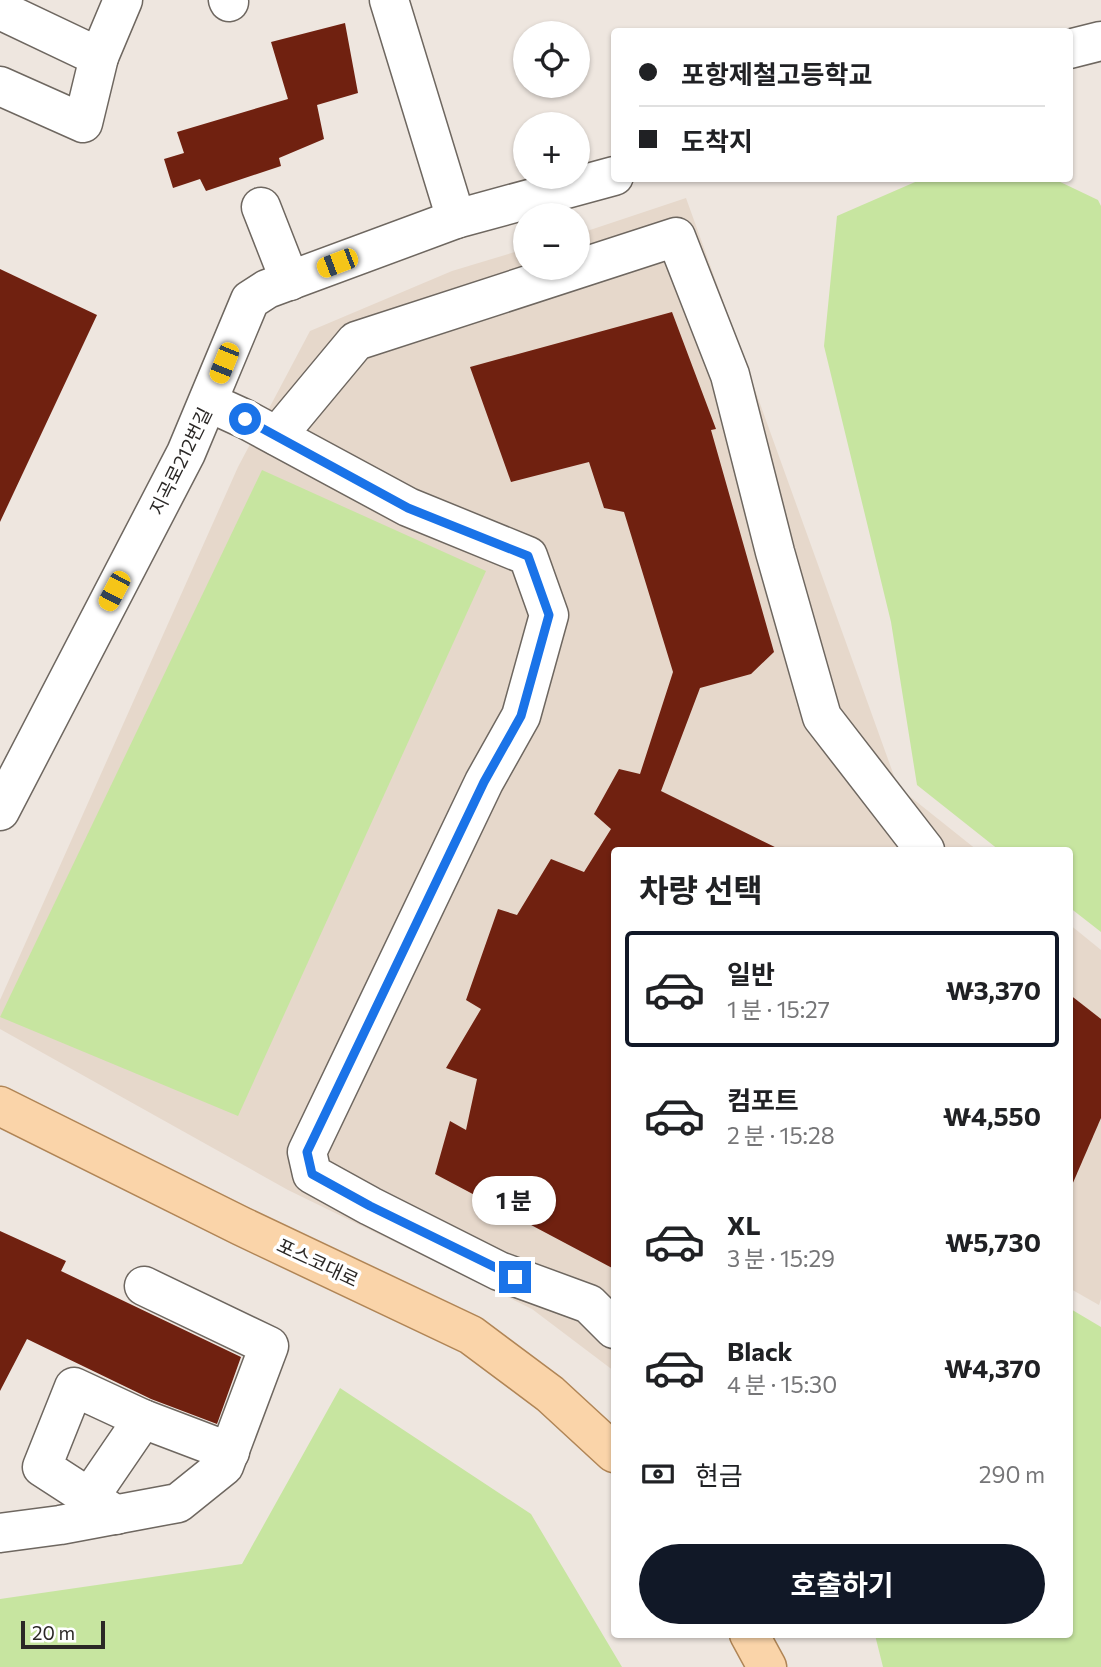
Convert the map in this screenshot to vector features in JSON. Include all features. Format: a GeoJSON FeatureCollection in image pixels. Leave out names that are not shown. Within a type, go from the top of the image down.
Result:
{"type":"FeatureCollection","features":[{"type":"Feature","properties":{"kind":"main road","name":"포스코대로"},"geometry":{"type":"LineString","coordinates":[[0,1106],[229,1220],[471,1335],[550,1394],[611,1450]]}},
{"type":"Feature","properties":{"kind":"main road"},"geometry":{"type":"LineString","coordinates":[[751,1638],[767,1667]]}},
{"type":"Feature","properties":{"kind":"street"},"geometry":{"type":"LineString","coordinates":[[0,86],[83,123],[99,57],[124,0]]}},
{"type":"Feature","properties":{"kind":"street"},"geometry":{"type":"LineString","coordinates":[[389,0],[456,219]]}},
{"type":"Feature","properties":{"kind":"street"},"geometry":{"type":"LineString","coordinates":[[0,10],[99,57]]}},
{"type":"Feature","properties":{"kind":"street"},"geometry":{"type":"LineString","coordinates":[[1073,48],[1101,41]]}},
{"type":"Feature","properties":{"kind":"street","name":"지곡로212번길"},"geometry":{"type":"LineString","coordinates":[[0,811],[177,469],[250,300],[267,289],[456,219],[611,177]]}},
{"type":"Feature","properties":{"kind":"street"},"geometry":{"type":"LineString","coordinates":[[261,207],[290,281]]}},
{"type":"Feature","properties":{"kind":"street"},"geometry":{"type":"LineString","coordinates":[[277,436],[356,341],[676,237],[730,375],[775,552],[822,718],[923,847]]}},
{"type":"Feature","properties":{"kind":"street"},"geometry":{"type":"LineString","coordinates":[[208,402],[277,436],[408,508],[528,556],[549,615],[521,716],[484,782],[307,1152],[312,1174],[499,1271],[589,1304],[611,1326]]}},
{"type":"Feature","properties":{"kind":"street"},"geometry":{"type":"LineString","coordinates":[[0,1533],[102,1506],[178,1503],[224,1466],[269,1346],[144,1286]]}},
{"type":"Feature","properties":{"kind":"street"},"geometry":{"type":"LineString","coordinates":[[102,1506],[42,1467],[74,1387],[143,1419],[230,1452]]}},
{"type":"Feature","properties":{"kind":"street"},"geometry":{"type":"LineString","coordinates":[[102,1506],[143,1419]]}},
{"type":"Feature","properties":{"kind":"shaded area"},"geometry":{"type":"Polygon","coordinates":[[[686,198],[898,787],[973,847],[611,847],[611,1369],[532,1309],[288,1190],[0,1029],[0,1000],[238,467],[310,331],[452,271],[513,253],[513,280],[590,280],[590,230],[686,198]]]}},
{"type":"Feature","properties":{"kind":"shaded area"},"geometry":{"type":"Polygon","coordinates":[[[1073,927],[1101,950],[1099,1305],[1073,1290],[1073,927]]]}},
{"type":"Feature","properties":{"kind":"green space"},"geometry":{"type":"Polygon","coordinates":[[[915,182],[1060,182],[1098,200],[1101,206],[1101,932],[1073,910],[1073,847],[995,847],[917,785],[891,622],[824,346],[837,216],[915,182]]]}},
{"type":"Feature","properties":{"kind":"green space"},"geometry":{"type":"Polygon","coordinates":[[[262,470],[486,571],[238,1116],[0,1017],[262,470]]]}},
{"type":"Feature","properties":{"kind":"green space"},"geometry":{"type":"Polygon","coordinates":[[[1073,1310],[1101,1327],[1101,1667],[883,1667],[876,1638],[1073,1638],[1073,1310]]]}},
{"type":"Feature","properties":{"kind":"green space"},"geometry":{"type":"Polygon","coordinates":[[[340,1388],[531,1514],[622,1667],[0,1667],[0,1599],[242,1564],[340,1388]]]}},
{"type":"Feature","properties":{"kind":"building"},"geometry":{"type":"Polygon","coordinates":[[[345,23],[358,93],[317,105],[324,139],[279,158],[281,166],[206,191],[200,179],[173,188],[164,159],[184,153],[177,132],[288,99],[271,42],[345,23]]]}},
{"type":"Feature","properties":{"kind":"building"},"geometry":{"type":"Polygon","coordinates":[[[0,269],[97,315],[0,522],[0,269]]]}},
{"type":"Feature","properties":{"kind":"building"},"geometry":{"type":"Polygon","coordinates":[[[672,312],[716,429],[711,430],[774,652],[751,674],[700,688],[661,791],[775,847],[611,847],[611,1267],[435,1174],[450,1121],[466,1130],[477,1079],[446,1068],[481,1009],[466,1000],[498,909],[517,915],[551,859],[584,872],[611,829],[594,814],[619,769],[640,774],[673,672],[624,512],[604,508],[589,462],[511,482],[470,367],[672,312]]]}},
{"type":"Feature","properties":{"kind":"building"},"geometry":{"type":"Polygon","coordinates":[[[1073,997],[1101,1019],[1101,1118],[1073,1183],[1073,997]]]}},
{"type":"Feature","properties":{"kind":"building"},"geometry":{"type":"Polygon","coordinates":[[[0,1231],[66,1261],[61,1271],[241,1357],[217,1424],[151,1399],[27,1339],[0,1391],[0,1231]]]}},
{"type":"Feature","properties":{"kind":"route"},"geometry":{"type":"LineString","coordinates":[[245,419],[408,508],[528,556],[549,615],[521,716],[484,782],[307,1152],[312,1174],[370,1206],[515,1277]]}}]}
